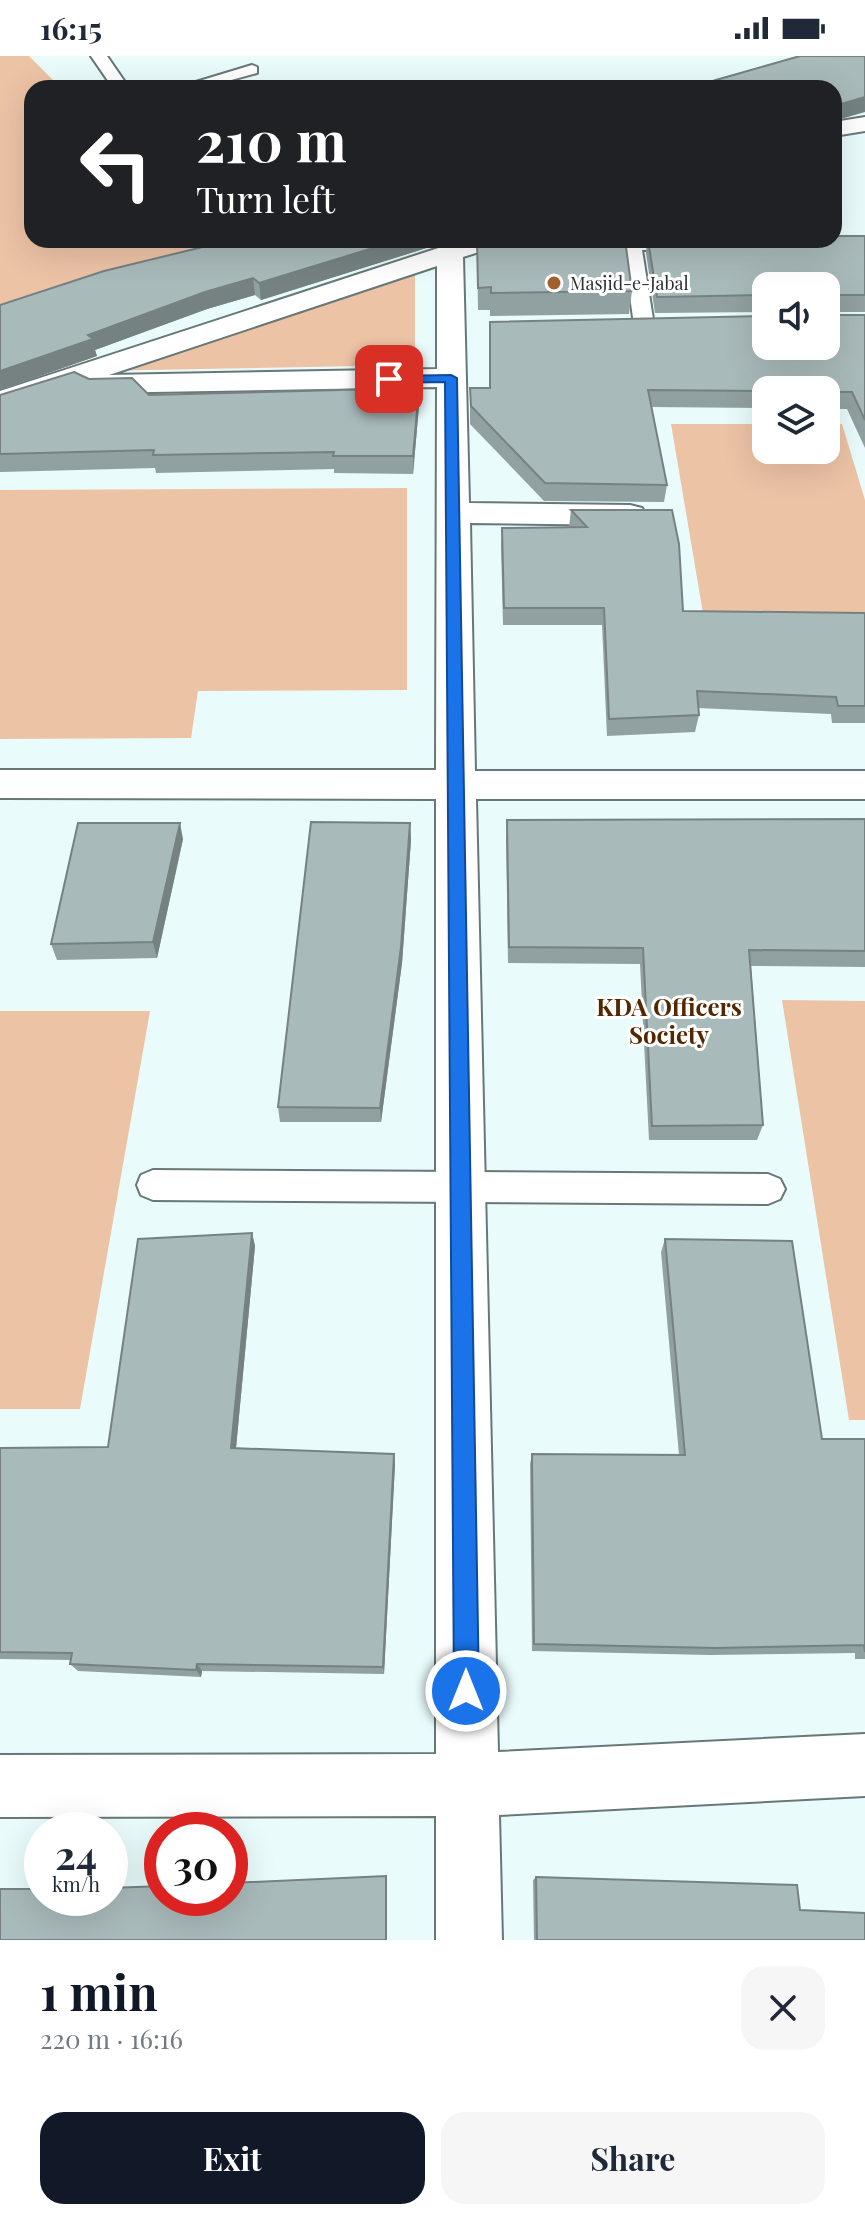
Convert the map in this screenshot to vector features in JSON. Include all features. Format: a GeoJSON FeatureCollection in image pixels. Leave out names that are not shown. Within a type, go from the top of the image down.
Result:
{"type":"FeatureCollection","features":[{"type":"Feature","properties":{"kind":"street"},"geometry":{"type":"LineString","coordinates":[[0,401],[458,248]]}},
{"type":"Feature","properties":{"kind":"street"},"geometry":{"type":"LineString","coordinates":[[467,248],[468,327],[451,378],[469,1940]]}},
{"type":"Feature","properties":{"kind":"street"},"geometry":{"type":"LineString","coordinates":[[612,325],[674,324]]}},
{"type":"Feature","properties":{"kind":"street"},"geometry":{"type":"LineString","coordinates":[[48,385],[451,378]]}},
{"type":"Feature","properties":{"kind":"street"},"geometry":{"type":"LineString","coordinates":[[452,513],[666,515]]}},
{"type":"Feature","properties":{"kind":"street"},"geometry":{"type":"LineString","coordinates":[[0,784],[865,785]]}},
{"type":"Feature","properties":{"kind":"street"},"geometry":{"type":"LineString","coordinates":[[0,1786],[467,1785],[865,1765]]}},
{"type":"Feature","properties":{"kind":"lane"},"geometry":{"type":"LineString","coordinates":[[99,56],[116,80]]}},
{"type":"Feature","properties":{"kind":"lane"},"geometry":{"type":"LineString","coordinates":[[214,80],[252,70]]}},
{"type":"Feature","properties":{"kind":"lane"},"geometry":{"type":"LineString","coordinates":[[632,248],[644,325]]}},
{"type":"Feature","properties":{"kind":"lane"},"geometry":{"type":"LineString","coordinates":[[153,1185],[462,1190],[768,1189]]}},
{"type":"Feature","properties":{"kind":"shaded area"},"geometry":{"type":"Polygon","coordinates":[[[0,56],[29,56],[53,80],[24,80],[24,248],[206,248],[0,313],[0,56]]]}},
{"type":"Feature","properties":{"kind":"shaded area"},"geometry":{"type":"Polygon","coordinates":[[[415,264],[415,365],[92,371],[415,264]]]}},
{"type":"Feature","properties":{"kind":"shaded area"},"geometry":{"type":"Polygon","coordinates":[[[671,424],[752,424],[752,464],[840,464],[842,424],[865,500],[865,619],[704,619],[671,424]]]}},
{"type":"Feature","properties":{"kind":"shaded area"},"geometry":{"type":"Polygon","coordinates":[[[407,488],[407,690],[198,691],[191,738],[0,739],[0,490],[407,488]]]}},
{"type":"Feature","properties":{"kind":"shaded area"},"geometry":{"type":"Polygon","coordinates":[[[782,1000],[865,1001],[865,1420],[849,1420],[782,1000]]]}},
{"type":"Feature","properties":{"kind":"shaded area"},"geometry":{"type":"Polygon","coordinates":[[[0,1011],[150,1011],[80,1409],[0,1409],[0,1011]]]}},
{"type":"Feature","properties":{"kind":"building"},"geometry":{"type":"Polygon","coordinates":[[[800,56],[865,56],[865,97],[842,104],[842,80],[716,80],[800,56]]]}},
{"type":"Feature","properties":{"kind":"building"},"geometry":{"type":"Polygon","coordinates":[[[842,236],[865,236],[865,295],[840,295],[840,272],[752,272],[752,295],[657,297],[649,248],[842,248],[842,236]]]}},
{"type":"Feature","properties":{"kind":"building"},"geometry":{"type":"Polygon","coordinates":[[[199,248],[373,248],[259,283],[253,278],[205,292],[88,335],[93,339],[0,371],[0,305],[104,271],[199,248]]]}},
{"type":"Feature","properties":{"kind":"building","name":"Masjid-e-Jabal"},"geometry":{"type":"Polygon","coordinates":[[[477,248],[626,248],[632,291],[491,293],[491,287],[478,288],[477,248]]]}},
{"type":"Feature","properties":{"kind":"building"},"geometry":{"type":"Polygon","coordinates":[[[840,315],[865,315],[865,420],[852,392],[840,392],[840,376],[752,376],[752,391],[648,390],[667,485],[545,483],[471,406],[470,388],[490,388],[490,322],[752,316],[752,360],[840,360],[840,315]]]}},
{"type":"Feature","properties":{"kind":"building"},"geometry":{"type":"Polygon","coordinates":[[[74,372],[89,379],[132,378],[149,395],[419,388],[413,456],[333,456],[334,452],[153,455],[154,450],[0,454],[0,395],[74,372]]]}},
{"type":"Feature","properties":{"kind":"building"},"geometry":{"type":"Polygon","coordinates":[[[571,510],[672,510],[679,544],[683,611],[865,613],[865,706],[838,706],[836,697],[697,691],[699,715],[609,719],[604,608],[504,608],[502,528],[587,527],[571,510]]]}},
{"type":"Feature","properties":{"kind":"building"},"geometry":{"type":"Polygon","coordinates":[[[865,819],[865,951],[749,950],[763,1125],[652,1126],[643,948],[509,947],[507,820],[865,819]]]}},
{"type":"Feature","properties":{"kind":"building"},"geometry":{"type":"Polygon","coordinates":[[[311,822],[410,823],[401,947],[380,1108],[278,1107],[311,822]]]}},
{"type":"Feature","properties":{"kind":"building"},"geometry":{"type":"Polygon","coordinates":[[[78,823],[180,823],[153,942],[51,944],[78,823]]]}},
{"type":"Feature","properties":{"kind":"building"},"geometry":{"type":"Polygon","coordinates":[[[252,1233],[231,1448],[394,1454],[383,1667],[197,1664],[196,1670],[70,1664],[72,1653],[0,1652],[0,1448],[108,1447],[138,1239],[252,1233]]]}},
{"type":"Feature","properties":{"kind":"building"},"geometry":{"type":"Polygon","coordinates":[[[665,1239],[792,1241],[822,1439],[865,1439],[865,1652],[864,1645],[716,1648],[534,1644],[532,1454],[685,1455],[665,1239]]]}},
{"type":"Feature","properties":{"kind":"building"},"geometry":{"type":"Polygon","coordinates":[[[386,1876],[386,1940],[0,1940],[0,1889],[24,1889],[24,1916],[128,1916],[128,1887],[144,1887],[144,1916],[248,1916],[248,1882],[386,1876]]]}},
{"type":"Feature","properties":{"kind":"building"},"geometry":{"type":"Polygon","coordinates":[[[536,1877],[797,1885],[800,1910],[865,1913],[865,1940],[537,1940],[536,1877]]]}},
{"type":"Feature","properties":{"kind":"place","name":"Masjid-e-Jabal"},"geometry":{"type":"Point","coordinates":[554,283]}},
{"type":"Feature","properties":{"kind":"district","name":"KDA Officers Society"},"geometry":{"type":"Point","coordinates":[669,1020]}},
{"type":"Feature","properties":{"kind":"route"},"geometry":{"type":"LineString","coordinates":[[389,379],[451,378],[466,1691]]}}]}
